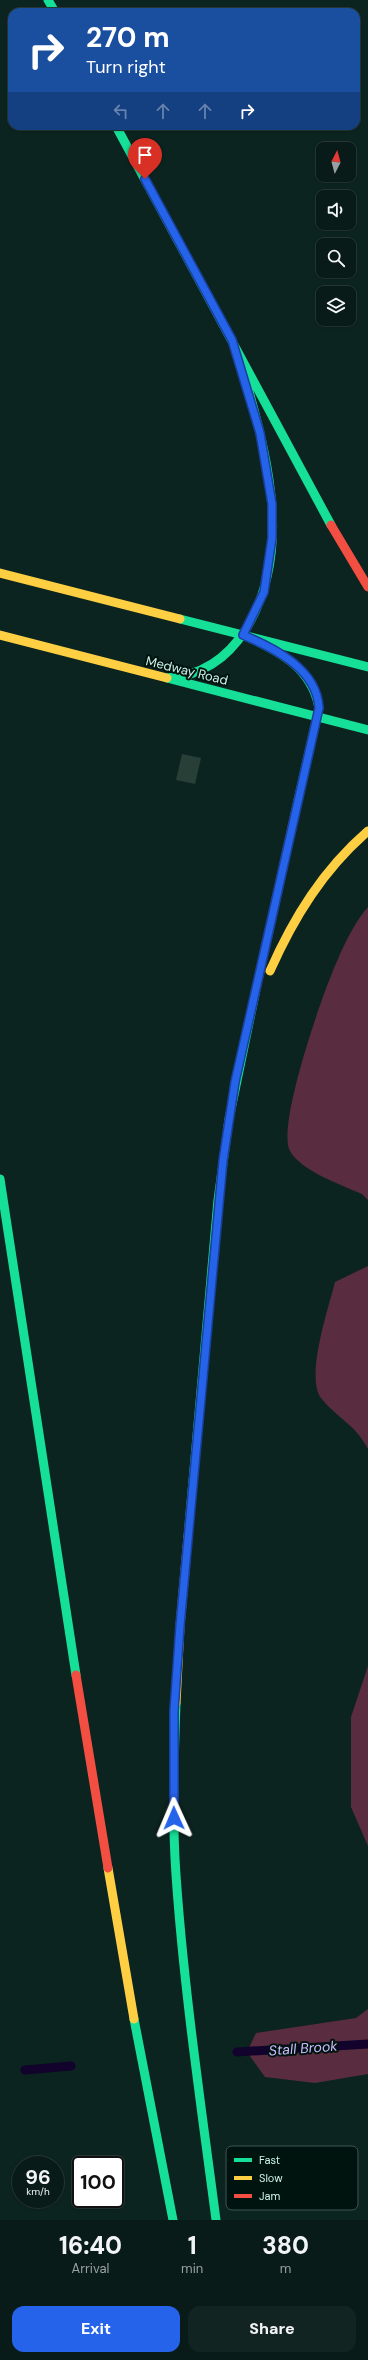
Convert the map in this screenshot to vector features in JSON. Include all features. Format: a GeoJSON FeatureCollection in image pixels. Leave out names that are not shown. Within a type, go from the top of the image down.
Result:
{"type":"FeatureCollection","features":[{"type":"Feature","properties":{"kind":"main road"},"geometry":{"type":"LineString","coordinates":[[118,130],[337,536],[368,587]]}},
{"type":"Feature","properties":{"kind":"main road"},"geometry":{"type":"LineString","coordinates":[[167,678],[192,676],[215,665],[243,635],[258,607],[268,576],[272,538],[272,504],[260,433],[232,340]]}},
{"type":"Feature","properties":{"kind":"main road"},"geometry":{"type":"LineString","coordinates":[[0,573],[368,667]]}},
{"type":"Feature","properties":{"kind":"main road","name":"Medway Road"},"geometry":{"type":"LineString","coordinates":[[0,635],[368,730]]}},
{"type":"Feature","properties":{"kind":"main road"},"geometry":{"type":"LineString","coordinates":[[216,2220],[181,1931],[174,1832],[174,1753],[180,1626],[218,1200],[229,1119],[241,1054],[318,717],[319,698],[316,689],[302,671],[267,646],[243,635]]}},
{"type":"Feature","properties":{"kind":"main road"},"geometry":{"type":"LineString","coordinates":[[241,1054],[271,970],[295,920],[323,874],[338,856],[368,831]]}},
{"type":"Feature","properties":{"kind":"main road"},"geometry":{"type":"LineString","coordinates":[[0,1179],[100,1831],[138,2040],[173,2220]]}},
{"type":"Feature","properties":{"kind":"shaded area"},"geometry":{"type":"Polygon","coordinates":[[[368,907],[368,1200],[362,1194],[333,1182],[303,1165],[290,1151],[287,1137],[295,1087],[313,1026],[331,975],[344,946],[355,925],[368,907]]]}},
{"type":"Feature","properties":{"kind":"shaded area"},"geometry":{"type":"Polygon","coordinates":[[[368,1266],[368,1449],[352,1427],[321,1398],[317,1388],[316,1374],[320,1341],[335,1282],[368,1266]]]}},
{"type":"Feature","properties":{"kind":"shaded area"},"geometry":{"type":"Polygon","coordinates":[[[368,1666],[368,1846],[351,1807],[351,1717],[368,1666]]]}},
{"type":"Feature","properties":{"kind":"shaded area"},"geometry":{"type":"Polygon","coordinates":[[[368,2009],[368,2074],[315,2083],[265,2077],[247,2052],[256,2033],[356,2018],[368,2009]]]}},
{"type":"Feature","properties":{"kind":"building"},"geometry":{"type":"Polygon","coordinates":[[[182,754],[201,758],[195,784],[176,780],[182,754]]]}},
{"type":"Feature","properties":{"kind":"waterway","name":"Stall Brook"},"geometry":{"type":"LineString","coordinates":[[237,2052],[368,2044]]}},
{"type":"Feature","properties":{"kind":"waterway","name":"Stall Brook"},"geometry":{"type":"LineString","coordinates":[[25,2070],[71,2066]]}},
{"type":"Feature","properties":{"kind":"traffic: fast"},"geometry":{"type":"LineString","coordinates":[[48,0],[53,8]]}},
{"type":"Feature","properties":{"kind":"traffic: fast"},"geometry":{"type":"LineString","coordinates":[[118,130],[331,525]]}},
{"type":"Feature","properties":{"kind":"traffic: fast"},"geometry":{"type":"LineString","coordinates":[[167,678],[180,677],[202,670],[222,657],[239,640],[260,601],[268,571],[272,541],[272,510],[269,479],[263,448],[248,388]]}},
{"type":"Feature","properties":{"kind":"traffic: fast"},"geometry":{"type":"LineString","coordinates":[[180,619],[368,667]]}},
{"type":"Feature","properties":{"kind":"traffic: fast"},"geometry":{"type":"LineString","coordinates":[[243,635],[269,647],[292,662],[309,682],[315,694],[319,708],[295,814]]}},
{"type":"Feature","properties":{"kind":"traffic: fast"},"geometry":{"type":"LineString","coordinates":[[167,678],[368,730]]}},
{"type":"Feature","properties":{"kind":"traffic: fast"},"geometry":{"type":"LineString","coordinates":[[188,1537],[218,1200],[229,1119],[255,994]]}},
{"type":"Feature","properties":{"kind":"traffic: fast"},"geometry":{"type":"LineString","coordinates":[[0,1179],[76,1675]]}},
{"type":"Feature","properties":{"kind":"traffic: fast"},"geometry":{"type":"LineString","coordinates":[[176,1703],[174,1811],[179,1918],[188,2004],[216,2220]]}},
{"type":"Feature","properties":{"kind":"traffic: fast"},"geometry":{"type":"LineString","coordinates":[[134,2019],[173,2220]]}},
{"type":"Feature","properties":{"kind":"traffic: slow"},"geometry":{"type":"LineString","coordinates":[[0,573],[180,619]]}},
{"type":"Feature","properties":{"kind":"traffic: slow"},"geometry":{"type":"LineString","coordinates":[[0,635],[167,678]]}},
{"type":"Feature","properties":{"kind":"traffic: slow"},"geometry":{"type":"LineString","coordinates":[[270,971],[289,932],[311,895],[337,862],[368,831]]}},
{"type":"Feature","properties":{"kind":"traffic: slow"},"geometry":{"type":"LineString","coordinates":[[176,1703],[180,1626],[188,1537]]}},
{"type":"Feature","properties":{"kind":"traffic: slow"},"geometry":{"type":"LineString","coordinates":[[108,1868],[134,2019]]}},
{"type":"Feature","properties":{"kind":"traffic: jam"},"geometry":{"type":"LineString","coordinates":[[331,525],[368,587]]}},
{"type":"Feature","properties":{"kind":"traffic: jam"},"geometry":{"type":"LineString","coordinates":[[255,994],[295,814]]}},
{"type":"Feature","properties":{"kind":"traffic: jam"},"geometry":{"type":"LineString","coordinates":[[76,1675],[108,1868]]}},
{"type":"Feature","properties":{"kind":"route"},"geometry":{"type":"LineString","coordinates":[[145,179],[232,340],[244,374],[260,433],[270,485],[272,504],[272,538],[268,576],[264,592],[243,635],[267,646],[302,671],[316,689],[319,698],[318,717],[312,747],[235,1082],[223,1161],[218,1200],[180,1626],[174,1711],[174,1818]]}}]}
